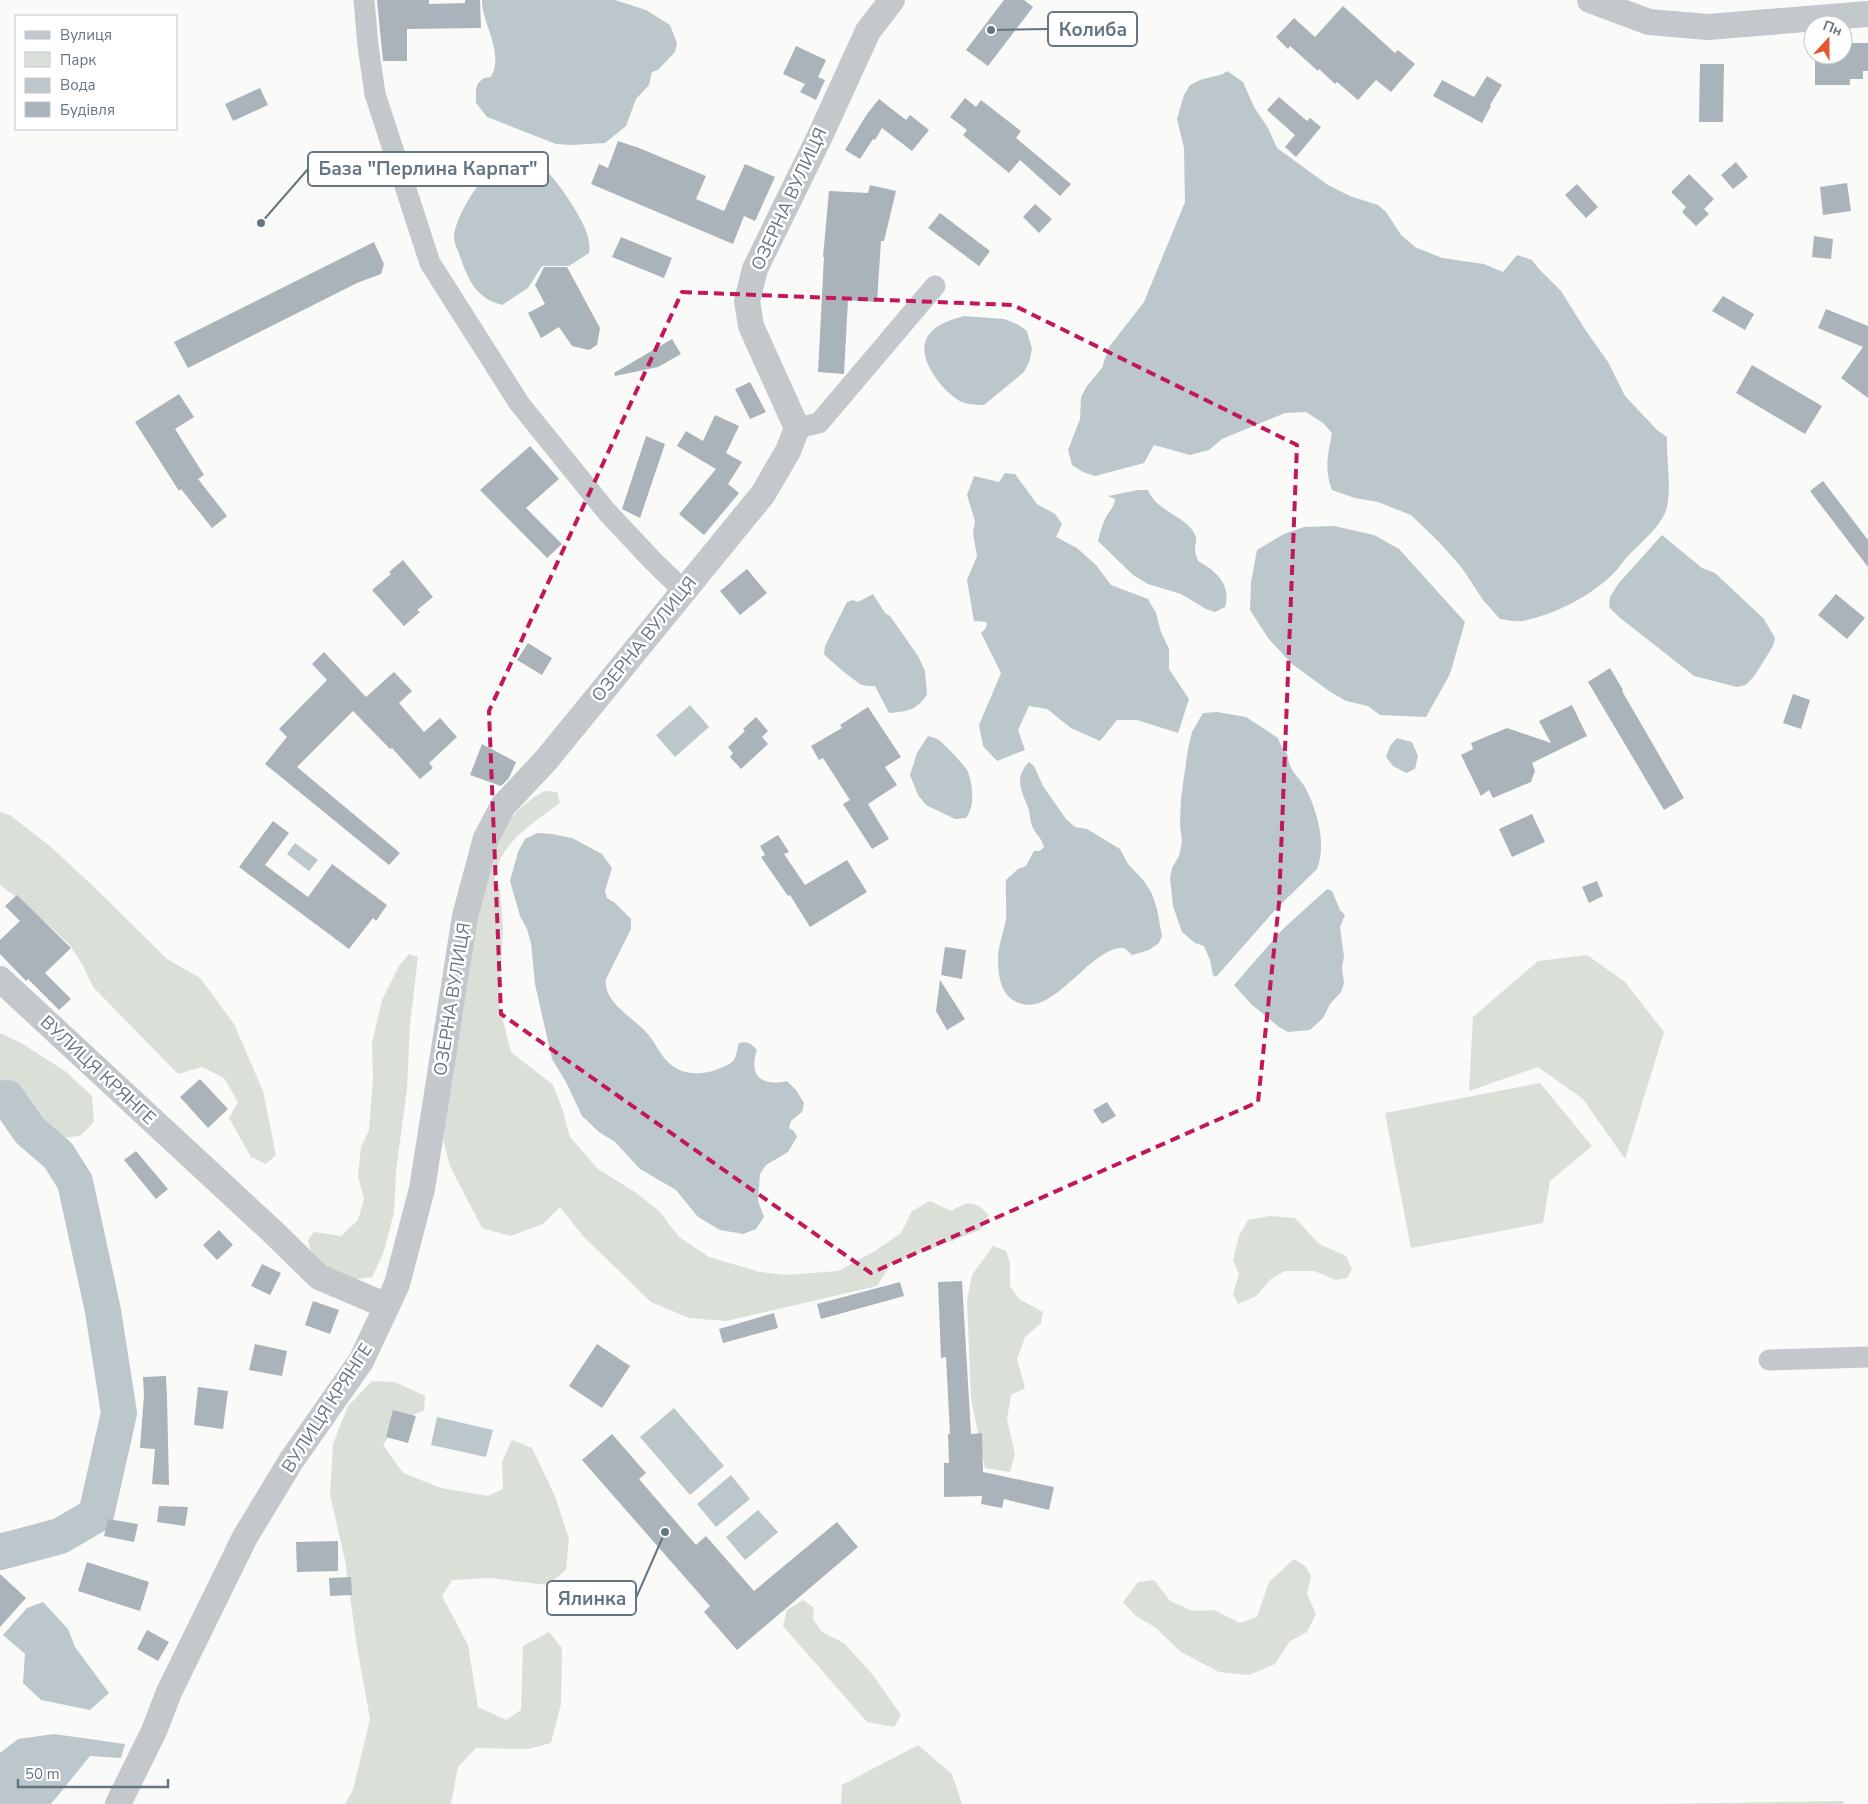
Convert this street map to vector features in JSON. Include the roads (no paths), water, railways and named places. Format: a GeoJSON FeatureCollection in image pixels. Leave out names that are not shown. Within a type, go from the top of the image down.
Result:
{"type":"FeatureCollection","features":[{"type":"Feature","properties":{"kind":"street"},"geometry":{"type":"LineString","coordinates":[[364,0],[375,94],[430,263],[519,403],[607,512],[652,561],[684,591]]}},
{"type":"Feature","properties":{"kind":"street","name":"ОЗЕРНА ВУЛИЦЯ"},"geometry":{"type":"LineString","coordinates":[[387,1306],[398,1284],[422,1189],[465,916],[486,838],[503,806],[547,759],[763,494],[788,452],[797,428],[751,326],[747,301],[755,269],[820,136],[868,31],[892,0]]}},
{"type":"Feature","properties":{"kind":"street"},"geometry":{"type":"LineString","coordinates":[[1590,0],[1649,22],[1708,27],[1868,14]]}},
{"type":"Feature","properties":{"kind":"street"},"geometry":{"type":"LineString","coordinates":[[797,428],[819,424],[935,286]]}},
{"type":"Feature","properties":{"kind":"street","name":"ВУЛИЦЯ КРЯНГЕ"},"geometry":{"type":"LineString","coordinates":[[0,979],[319,1277],[387,1306],[361,1361],[292,1461],[244,1537],[169,1692],[154,1731],[118,1804]]}},
{"type":"Feature","properties":{"kind":"street"},"geometry":{"type":"LineString","coordinates":[[1769,1360],[1868,1357]]}},
{"type":"Feature","properties":{"kind":"water"},"geometry":{"type":"Polygon","coordinates":[[[482,0],[615,0],[646,10],[670,25],[677,43],[675,52],[658,70],[652,72],[649,85],[636,99],[626,126],[605,143],[556,144],[487,117],[476,103],[478,83],[484,78],[491,77],[495,68],[494,48],[482,0]]]}},
{"type":"Feature","properties":{"kind":"water"},"geometry":{"type":"Polygon","coordinates":[[[1227,71],[1243,82],[1254,107],[1268,128],[1277,148],[1328,185],[1350,196],[1378,205],[1386,212],[1401,235],[1415,247],[1442,258],[1484,264],[1503,272],[1517,255],[1532,260],[1561,291],[1608,362],[1625,396],[1657,430],[1667,437],[1669,496],[1665,513],[1655,529],[1603,583],[1571,604],[1548,614],[1523,621],[1500,619],[1483,600],[1462,568],[1411,515],[1378,502],[1355,498],[1332,490],[1327,468],[1332,433],[1323,423],[1306,412],[1285,413],[1222,439],[1209,450],[1190,455],[1154,445],[1144,463],[1095,476],[1083,472],[1072,465],[1068,450],[1080,419],[1081,397],[1087,386],[1102,368],[1109,347],[1144,302],[1185,202],[1184,148],[1177,119],[1184,95],[1190,85],[1227,71]]]}},
{"type":"Feature","properties":{"kind":"water"},"geometry":{"type":"Polygon","coordinates":[[[515,162],[542,168],[563,190],[585,227],[589,253],[569,266],[542,266],[528,288],[502,305],[486,298],[474,287],[466,273],[454,238],[455,229],[464,208],[485,177],[502,164],[515,162]]]}},
{"type":"Feature","properties":{"kind":"water"},"geometry":{"type":"Polygon","coordinates":[[[964,316],[1004,319],[1017,324],[1027,331],[1032,349],[1024,372],[984,405],[962,402],[947,391],[933,373],[925,353],[925,344],[928,336],[936,328],[964,316]]]}},
{"type":"Feature","properties":{"kind":"water"},"geometry":{"type":"Polygon","coordinates":[[[1005,473],[1015,474],[1037,504],[1055,514],[1062,524],[1056,537],[1077,548],[1096,565],[1111,585],[1148,599],[1156,613],[1161,632],[1169,649],[1169,669],[1189,699],[1178,733],[1137,720],[1117,720],[1100,741],[1071,728],[1047,709],[1029,706],[1018,730],[1025,750],[997,761],[983,746],[979,725],[1001,673],[981,633],[986,628],[987,622],[974,621],[967,580],[977,556],[973,533],[975,521],[967,495],[974,476],[999,482],[1005,473]]]}},
{"type":"Feature","properties":{"kind":"water"},"geometry":{"type":"Polygon","coordinates":[[[1148,490],[1158,504],[1187,524],[1192,530],[1196,538],[1195,550],[1198,561],[1216,574],[1224,585],[1227,599],[1225,607],[1215,612],[1206,609],[1181,594],[1148,584],[1133,575],[1098,541],[1101,529],[1113,507],[1115,499],[1108,496],[1148,490]]]}},
{"type":"Feature","properties":{"kind":"water"},"geometry":{"type":"Polygon","coordinates":[[[1334,526],[1374,535],[1399,549],[1465,622],[1450,674],[1426,717],[1380,715],[1368,706],[1346,701],[1332,693],[1292,664],[1268,638],[1250,610],[1251,582],[1257,550],[1284,534],[1304,527],[1334,526]]]}},
{"type":"Feature","properties":{"kind":"water"},"geometry":{"type":"Polygon","coordinates":[[[1662,535],[1702,568],[1715,573],[1764,619],[1775,638],[1773,646],[1755,675],[1746,685],[1737,687],[1694,676],[1609,607],[1610,597],[1618,584],[1662,535]]]}},
{"type":"Feature","properties":{"kind":"water"},"geometry":{"type":"Polygon","coordinates":[[[873,594],[918,656],[925,671],[927,695],[919,704],[907,711],[889,713],[875,686],[859,683],[824,654],[825,646],[847,602],[853,600],[858,602],[873,594]]]}},
{"type":"Feature","properties":{"kind":"water"},"geometry":{"type":"Polygon","coordinates":[[[690,705],[709,727],[675,757],[656,735],[690,705]]]}},
{"type":"Feature","properties":{"kind":"water"},"geometry":{"type":"Polygon","coordinates":[[[1217,712],[1246,717],[1278,738],[1287,754],[1291,768],[1305,787],[1317,816],[1321,849],[1317,869],[1276,909],[1216,977],[1213,975],[1210,960],[1204,946],[1195,943],[1182,932],[1173,906],[1170,878],[1172,868],[1179,856],[1182,842],[1180,824],[1181,798],[1192,732],[1203,713],[1217,712]]]}},
{"type":"Feature","properties":{"kind":"water"},"geometry":{"type":"Polygon","coordinates":[[[928,736],[938,739],[968,772],[971,783],[972,802],[966,818],[955,819],[926,805],[918,795],[910,775],[917,753],[928,736]]]}},
{"type":"Feature","properties":{"kind":"water"},"geometry":{"type":"Polygon","coordinates":[[[1397,738],[1412,742],[1418,756],[1415,769],[1406,773],[1393,766],[1386,757],[1390,746],[1397,738]]]}},
{"type":"Feature","properties":{"kind":"water"},"geometry":{"type":"Polygon","coordinates":[[[1029,762],[1034,766],[1043,786],[1066,819],[1075,827],[1087,829],[1120,849],[1128,864],[1144,881],[1152,894],[1162,936],[1159,943],[1149,950],[1132,955],[1122,948],[1107,952],[1054,995],[1041,1002],[1027,1005],[1013,1000],[1005,992],[999,976],[998,959],[1006,918],[1006,880],[1018,869],[1026,866],[1034,851],[1040,851],[1044,847],[1032,826],[1029,810],[1020,785],[1021,774],[1029,762]]]}},
{"type":"Feature","properties":{"kind":"water"},"geometry":{"type":"Polygon","coordinates":[[[537,833],[572,838],[602,854],[612,868],[605,891],[607,898],[614,902],[631,919],[631,929],[606,979],[606,987],[614,1002],[646,1032],[662,1056],[681,1071],[688,1073],[709,1072],[731,1063],[735,1058],[739,1043],[747,1042],[757,1050],[754,1067],[759,1078],[771,1082],[787,1081],[796,1090],[804,1103],[802,1112],[791,1121],[789,1128],[794,1131],[797,1137],[788,1152],[766,1165],[760,1174],[758,1201],[764,1217],[756,1229],[743,1234],[720,1230],[698,1217],[676,1190],[640,1169],[615,1142],[599,1132],[582,1116],[566,1082],[552,1059],[535,984],[531,943],[527,929],[520,916],[510,881],[518,852],[525,839],[537,833]]]}},
{"type":"Feature","properties":{"kind":"water"},"geometry":{"type":"Polygon","coordinates":[[[295,843],[318,860],[309,871],[287,854],[295,843]]]}},
{"type":"Feature","properties":{"kind":"water"},"geometry":{"type":"Polygon","coordinates":[[[1327,889],[1332,891],[1340,910],[1345,915],[1340,927],[1344,957],[1342,967],[1344,983],[1341,992],[1330,1004],[1323,1018],[1310,1030],[1288,1032],[1251,1004],[1234,985],[1283,929],[1327,889]]]}},
{"type":"Feature","properties":{"kind":"water"},"geometry":{"type":"Polygon","coordinates":[[[674,1408],[724,1466],[690,1495],[640,1437],[674,1408]]]}},
{"type":"Feature","properties":{"kind":"water"},"geometry":{"type":"Polygon","coordinates":[[[437,1417],[493,1430],[486,1457],[431,1445],[437,1417]]]}},
{"type":"Feature","properties":{"kind":"water"},"geometry":{"type":"Polygon","coordinates":[[[731,1475],[750,1499],[716,1527],[697,1504],[731,1475]]]}},
{"type":"Feature","properties":{"kind":"water"},"geometry":{"type":"Polygon","coordinates":[[[758,1510],[778,1532],[745,1560],[726,1537],[758,1510]]]}},
{"type":"Feature","properties":{"kind":"water"},"geometry":{"type":"Polygon","coordinates":[[[43,1602],[68,1629],[75,1647],[109,1693],[90,1710],[41,1700],[23,1683],[25,1654],[3,1635],[27,1608],[43,1602]]]}},
{"type":"Feature","properties":{"kind":"water"},"geometry":{"type":"Polygon","coordinates":[[[54,1734],[125,1744],[121,1758],[90,1756],[51,1804],[0,1804],[0,1753],[18,1739],[54,1734]]]}},
{"type":"Feature","properties":{"kind":"waterway"},"geometry":{"type":"LineString","coordinates":[[0,1099],[7,1098],[30,1131],[58,1155],[75,1182],[103,1311],[119,1413],[96,1515],[60,1536],[0,1552]]}},
{"type":"Feature","properties":{"kind":"place","name":"Колиба"},"geometry":{"type":"Point","coordinates":[991,30]}},
{"type":"Feature","properties":{"kind":"place","name":"База \"Перлина Карпат\""},"geometry":{"type":"Point","coordinates":[261,223]}},
{"type":"Feature","properties":{"kind":"place","name":"Ялинка"},"geometry":{"type":"Point","coordinates":[665,1532]}}]}
